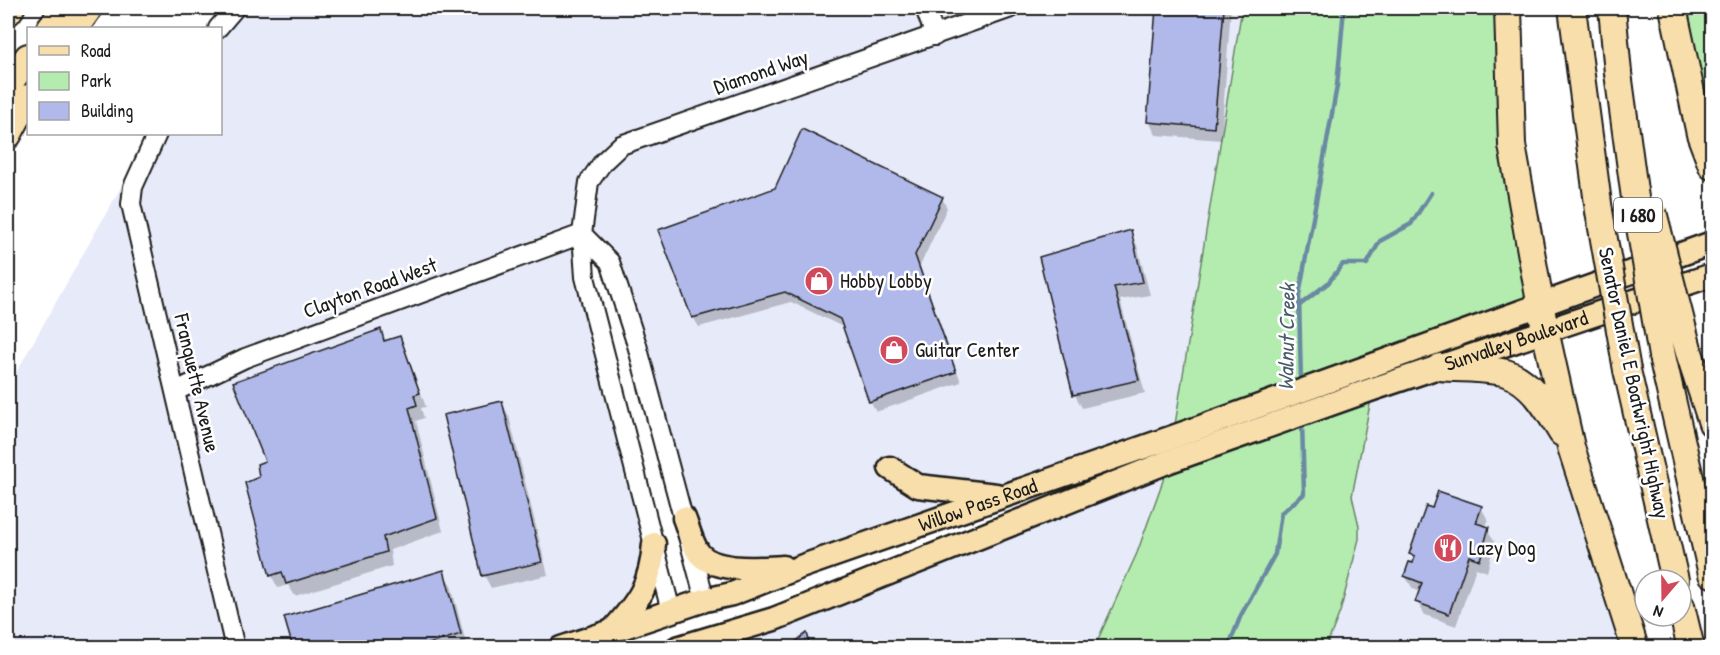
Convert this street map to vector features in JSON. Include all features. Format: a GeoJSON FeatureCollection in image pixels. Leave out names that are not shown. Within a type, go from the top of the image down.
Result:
{"type":"FeatureCollection","features":[{"type":"Feature","properties":{"kind":"highway"},"geometry":{"type":"LineString","coordinates":[[8,12],[11,8]]}},
{"type":"Feature","properties":{"kind":"highway"},"geometry":{"type":"LineString","coordinates":[[51,27],[66,8]]}},
{"type":"Feature","properties":{"kind":"highway"},"geometry":{"type":"LineString","coordinates":[[76,27],[89,8]]}},
{"type":"Feature","properties":{"kind":"highway"},"geometry":{"type":"LineString","coordinates":[[1508,8],[1512,145],[1545,330],[1571,447],[1635,648]]}},
{"type":"Feature","properties":{"kind":"highway","name":"Senator Daniel E Boatwright Highway"},"geometry":{"type":"LineString","coordinates":[[1572,8],[1599,211],[1627,370],[1672,568]]}},
{"type":"Feature","properties":{"kind":"highway","name":"Senator Daniel E Boatwright Highway"},"geometry":{"type":"LineString","coordinates":[[1612,8],[1618,73],[1635,198],[1662,356],[1713,574]]}},
{"type":"Feature","properties":{"kind":"highway"},"geometry":{"type":"LineString","coordinates":[[1673,8],[1700,134],[1713,166]]}},
{"type":"Feature","properties":{"kind":"highway"},"geometry":{"type":"LineString","coordinates":[[8,85],[27,58]]}},
{"type":"Feature","properties":{"kind":"highway"},"geometry":{"type":"LineString","coordinates":[[1618,73],[1688,349],[1713,423]]}},
{"type":"Feature","properties":{"kind":"highway"},"geometry":{"type":"LineString","coordinates":[[8,135],[27,101]]}},
{"type":"Feature","properties":{"kind":"highway"},"geometry":{"type":"LineString","coordinates":[[1440,367],[1505,372],[1526,383],[1547,408],[1571,447]]}},
{"type":"Feature","properties":{"kind":"highway"},"geometry":{"type":"LineString","coordinates":[[1686,628],[1690,648]]}},
{"type":"Feature","properties":{"kind":"main road","name":"Sunvalley Boulevard"},"geometry":{"type":"LineString","coordinates":[[1394,358],[1713,243]]}},
{"type":"Feature","properties":{"kind":"main road","name":"Sunvalley Boulevard"},"geometry":{"type":"LineString","coordinates":[[1388,384],[1713,275]]}},
{"type":"Feature","properties":{"kind":"main road","name":"Willow Pass Road"},"geometry":{"type":"LineString","coordinates":[[561,648],[705,600],[732,594],[802,566],[1394,358]]}},
{"type":"Feature","properties":{"kind":"main road","name":"Willow Pass Road"},"geometry":{"type":"LineString","coordinates":[[681,647],[715,642],[1170,460],[1388,384]]}},
{"type":"Feature","properties":{"kind":"main road"},"geometry":{"type":"LineString","coordinates":[[890,468],[918,486],[1004,496]]}},
{"type":"Feature","properties":{"kind":"main road"},"geometry":{"type":"LineString","coordinates":[[684,518],[698,552],[707,561],[750,569],[802,566]]}},
{"type":"Feature","properties":{"kind":"main road"},"geometry":{"type":"LineString","coordinates":[[613,631],[632,609],[643,589],[652,568],[654,544]]}},
{"type":"Feature","properties":{"kind":"main road"},"geometry":{"type":"LineString","coordinates":[[705,600],[715,642]]}},
{"type":"Feature","properties":{"kind":"main road"},"geometry":{"type":"LineString","coordinates":[[671,611],[681,647]]}},
{"type":"Feature","properties":{"kind":"street"},"geometry":{"type":"LineString","coordinates":[[219,27],[235,8]]}},
{"type":"Feature","properties":{"kind":"street"},"geometry":{"type":"LineString","coordinates":[[925,8],[935,36]]}},
{"type":"Feature","properties":{"kind":"street","name":"Diamond Way"},"geometry":{"type":"LineString","coordinates":[[671,611],[585,277],[582,234],[589,182],[603,162],[621,145],[1011,8]]}},
{"type":"Feature","properties":{"kind":"street","name":"Franquette Avenue"},"geometry":{"type":"LineString","coordinates":[[157,135],[133,187],[131,204],[176,391],[231,647]]}},
{"type":"Feature","properties":{"kind":"street"},"geometry":{"type":"LineString","coordinates":[[582,234],[610,262],[638,345],[705,600]]}},
{"type":"Feature","properties":{"kind":"street","name":"Clayton Road West"},"geometry":{"type":"LineString","coordinates":[[176,391],[245,358],[582,234]]}},
{"type":"Feature","properties":{"kind":"shaded area"},"geometry":{"type":"Polygon","coordinates":[[[235,8],[1242,8],[1173,437],[803,566],[698,552],[610,263],[582,235],[654,544],[632,609],[561,648],[8,648],[8,387],[150,135],[222,135],[221,27],[235,8]]]}},
{"type":"Feature","properties":{"kind":"shaded area"},"geometry":{"type":"Polygon","coordinates":[[[1440,367],[1505,372],[1547,408],[1635,647],[1326,648],[1340,612],[1352,496],[1373,389],[1440,367]]]}},
{"type":"Feature","properties":{"kind":"shaded area"},"geometry":{"type":"Polygon","coordinates":[[[1170,461],[1137,553],[1094,647],[716,648],[1170,461]]]}},
{"type":"Feature","properties":{"kind":"green space"},"geometry":{"type":"Polygon","coordinates":[[[1242,8],[1508,8],[1541,305],[1173,437],[1242,8]]]}},
{"type":"Feature","properties":{"kind":"green space"},"geometry":{"type":"Polygon","coordinates":[[[1673,8],[1712,8],[1712,43],[1707,53],[1712,78],[1712,166],[1673,8]]]}},
{"type":"Feature","properties":{"kind":"green space"},"geometry":{"type":"Polygon","coordinates":[[[1373,389],[1352,496],[1359,526],[1359,539],[1340,612],[1326,647],[1094,648],[1137,553],[1170,461],[1373,389]]]}},
{"type":"Feature","properties":{"kind":"building"},"geometry":{"type":"Polygon","coordinates":[[[1156,8],[1224,8],[1214,128],[1147,122],[1156,8]]]}},
{"type":"Feature","properties":{"kind":"building"},"geometry":{"type":"Polygon","coordinates":[[[802,129],[943,197],[915,255],[956,372],[869,402],[840,319],[785,292],[692,318],[658,230],[775,188],[802,129]]]}},
{"type":"Feature","properties":{"kind":"building"},"geometry":{"type":"Polygon","coordinates":[[[1131,230],[1143,282],[1114,287],[1139,380],[1073,395],[1039,257],[1131,230]]]}},
{"type":"Feature","properties":{"kind":"building"},"geometry":{"type":"Polygon","coordinates":[[[381,329],[384,341],[400,336],[420,393],[414,395],[417,405],[409,408],[437,518],[383,537],[386,552],[286,584],[282,572],[270,576],[245,483],[259,477],[257,464],[265,461],[233,382],[381,329]]]}},
{"type":"Feature","properties":{"kind":"building"},"geometry":{"type":"Polygon","coordinates":[[[502,401],[542,562],[482,576],[443,415],[502,401]]]}},
{"type":"Feature","properties":{"kind":"building","name":"Lazy Dog"},"geometry":{"type":"Polygon","coordinates":[[[1438,491],[1482,506],[1476,523],[1489,527],[1480,560],[1469,556],[1449,614],[1415,602],[1422,583],[1404,576],[1409,562],[1413,563],[1415,556],[1409,554],[1426,506],[1432,508],[1438,491]]]}},
{"type":"Feature","properties":{"kind":"building"},"geometry":{"type":"Polygon","coordinates":[[[444,570],[461,634],[416,648],[293,648],[284,617],[444,570]]]}},
{"type":"Feature","properties":{"kind":"building"},"geometry":{"type":"Polygon","coordinates":[[[807,633],[811,648],[787,648],[807,633]]]}},
{"type":"Feature","properties":{"kind":"waterway","name":"Walnut Creek"},"geometry":{"type":"LineString","coordinates":[[1301,385],[1299,295],[1337,86],[1344,8]]}},
{"type":"Feature","properties":{"kind":"waterway"},"geometry":{"type":"LineString","coordinates":[[1300,305],[1328,283],[1343,264],[1367,264],[1380,241],[1411,224],[1431,193]]}},
{"type":"Feature","properties":{"kind":"waterway","name":"Walnut Creek"},"geometry":{"type":"LineString","coordinates":[[1228,648],[1241,615],[1275,554],[1281,513],[1304,494],[1302,421]]}},
{"type":"Feature","properties":{"kind":"place","name":"Hobby Lobby"},"geometry":{"type":"Point","coordinates":[819,281]}},
{"type":"Feature","properties":{"kind":"place","name":"Guitar Center"},"geometry":{"type":"Point","coordinates":[894,350]}},
{"type":"Feature","properties":{"kind":"place","name":"Lazy Dog"},"geometry":{"type":"Point","coordinates":[1448,548]}}]}
